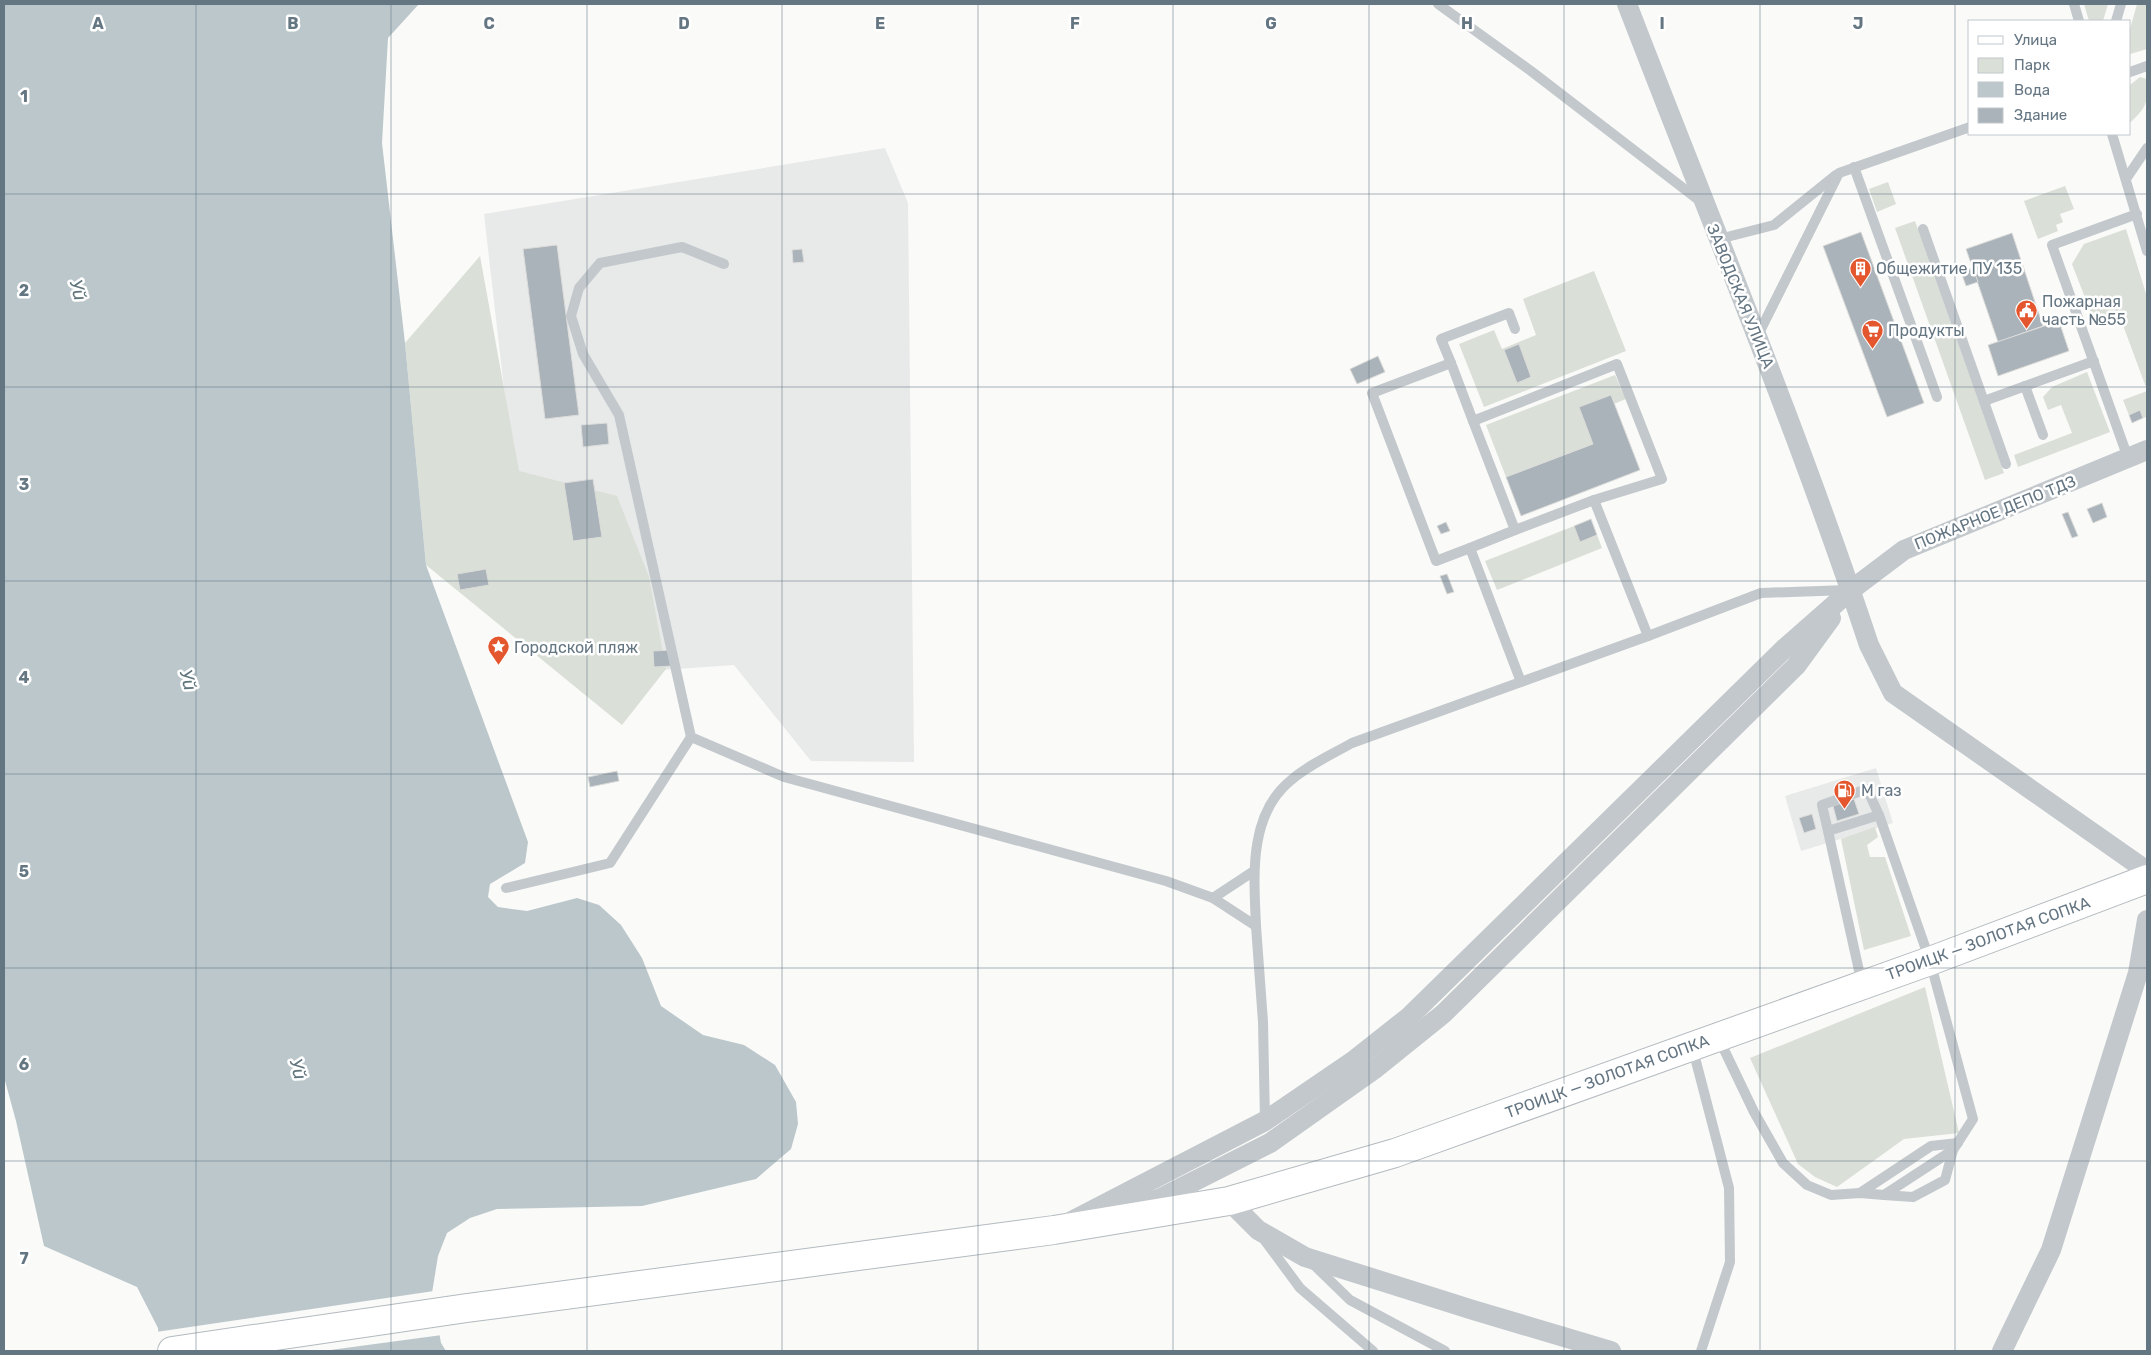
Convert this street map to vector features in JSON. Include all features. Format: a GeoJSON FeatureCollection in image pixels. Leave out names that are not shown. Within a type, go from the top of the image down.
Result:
{"type":"FeatureCollection","features":[{"type":"Feature","properties":{"kind":"street","name":"ЗАВОДСКАЯ УЛИЦА"},"geometry":{"type":"LineString","coordinates":[[1627,4],[1758,335],[1870,645],[1893,692],[2147,871]]}},
{"type":"Feature","properties":{"kind":"street","name":"ПОЖАРНОЕ ДЕПО ТДЗ"},"geometry":{"type":"LineString","coordinates":[[1851,590],[1904,550],[2147,450]]}},
{"type":"Feature","properties":{"kind":"street"},"geometry":{"type":"LineString","coordinates":[[1054,1230],[1265,1121],[1353,1061],[1410,1016],[1785,648],[1851,590]]}},
{"type":"Feature","properties":{"kind":"street"},"geometry":{"type":"LineString","coordinates":[[1054,1230],[1159,1199],[1270,1143],[1376,1068],[1443,1014],[1796,666],[1851,590]]}},
{"type":"Feature","properties":{"kind":"street","name":"ТРОИЦК — ЗОЛОТАЯ СОПКА"},"geometry":{"type":"LineString","coordinates":[[172,1351],[467,1308],[1054,1230],[1229,1202],[1395,1153],[1930,961],[2147,879]]}},
{"type":"Feature","properties":{"kind":"street"},"geometry":{"type":"LineString","coordinates":[[2002,1351],[2051,1250],[2135,981],[2147,920]]}},
{"type":"Feature","properties":{"kind":"street"},"geometry":{"type":"LineString","coordinates":[[1229,1202],[1258,1230],[1305,1257],[1611,1351]]}},
{"type":"Feature","properties":{"kind":"lane"},"geometry":{"type":"LineString","coordinates":[[1438,4],[1531,71],[1705,205]]}},
{"type":"Feature","properties":{"kind":"lane"},"geometry":{"type":"LineString","coordinates":[[2074,4],[2079,20]]}},
{"type":"Feature","properties":{"kind":"lane"},"geometry":{"type":"LineString","coordinates":[[2116,20],[2121,4]]}},
{"type":"Feature","properties":{"kind":"lane"},"geometry":{"type":"LineString","coordinates":[[2131,72],[2147,66]]}},
{"type":"Feature","properties":{"kind":"lane"},"geometry":{"type":"LineString","coordinates":[[1719,239],[1774,226],[1839,172],[1968,128]]}},
{"type":"Feature","properties":{"kind":"lane"},"geometry":{"type":"LineString","coordinates":[[2112,135],[2147,251]]}},
{"type":"Feature","properties":{"kind":"lane"},"geometry":{"type":"LineString","coordinates":[[2126,178],[2147,148]]}},
{"type":"Feature","properties":{"kind":"lane"},"geometry":{"type":"LineString","coordinates":[[1854,167],[1936,397]]}},
{"type":"Feature","properties":{"kind":"lane"},"geometry":{"type":"LineString","coordinates":[[1758,335],[1839,172]]}},
{"type":"Feature","properties":{"kind":"lane"},"geometry":{"type":"LineString","coordinates":[[2128,458],[2052,245],[2137,214]]}},
{"type":"Feature","properties":{"kind":"lane"},"geometry":{"type":"LineString","coordinates":[[1923,229],[2006,464]]}},
{"type":"Feature","properties":{"kind":"lane"},"geometry":{"type":"LineString","coordinates":[[506,888],[610,863],[691,737],[619,415],[584,354],[571,316],[579,288],[600,263],[682,247],[724,264]]}},
{"type":"Feature","properties":{"kind":"lane"},"geometry":{"type":"LineString","coordinates":[[1515,329],[1509,313],[1441,339],[1515,530]]}},
{"type":"Feature","properties":{"kind":"lane"},"geometry":{"type":"LineString","coordinates":[[1984,401],[2094,361]]}},
{"type":"Feature","properties":{"kind":"lane"},"geometry":{"type":"LineString","coordinates":[[1451,363],[1372,393],[1436,561],[1594,500],[1662,479],[1617,364],[1473,421]]}},
{"type":"Feature","properties":{"kind":"lane"},"geometry":{"type":"LineString","coordinates":[[2025,386],[2043,435]]}},
{"type":"Feature","properties":{"kind":"lane"},"geometry":{"type":"LineString","coordinates":[[1594,500],[1648,636]]}},
{"type":"Feature","properties":{"kind":"lane"},"geometry":{"type":"LineString","coordinates":[[1470,548],[1521,682]]}},
{"type":"Feature","properties":{"kind":"lane"},"geometry":{"type":"LineString","coordinates":[[1265,1121],[1263,1022],[1254,871],[1256,845],[1269,807],[1288,782],[1309,767],[1352,742],[1648,636],[1761,593],[1851,590]]}},
{"type":"Feature","properties":{"kind":"lane"},"geometry":{"type":"LineString","coordinates":[[691,737],[784,778],[1166,881],[1213,898],[1256,926]]}},
{"type":"Feature","properties":{"kind":"lane"},"geometry":{"type":"LineString","coordinates":[[1718,1036],[1754,1112],[1783,1163],[1807,1185],[1831,1195],[1860,1193],[1913,1197],[1944,1180],[1955,1146],[1973,1119],[1930,961],[1879,815],[1867,789],[1822,805],[1862,984]]}},
{"type":"Feature","properties":{"kind":"lane"},"geometry":{"type":"LineString","coordinates":[[1828,831],[1879,815]]}},
{"type":"Feature","properties":{"kind":"lane"},"geometry":{"type":"LineString","coordinates":[[1213,898],[1254,871]]}},
{"type":"Feature","properties":{"kind":"lane"},"geometry":{"type":"LineString","coordinates":[[1692,1046],[1730,1188],[1730,1262],[1701,1351]]}},
{"type":"Feature","properties":{"kind":"lane"},"geometry":{"type":"LineString","coordinates":[[1860,1193],[1931,1146],[1955,1146]]}},
{"type":"Feature","properties":{"kind":"lane"},"geometry":{"type":"LineString","coordinates":[[1884,1195],[1955,1146]]}},
{"type":"Feature","properties":{"kind":"lane"},"geometry":{"type":"LineString","coordinates":[[1258,1230],[1300,1288],[1373,1351]]}},
{"type":"Feature","properties":{"kind":"lane"},"geometry":{"type":"LineString","coordinates":[[1305,1257],[1350,1300],[1445,1351]]}},
{"type":"Feature","properties":{"kind":"shaded area"},"geometry":{"type":"Polygon","coordinates":[[[885,148],[908,203],[914,762],[811,761],[734,665],[591,675],[525,572],[484,214],[885,148]]]}},
{"type":"Feature","properties":{"kind":"shaded area"},"geometry":{"type":"Polygon","coordinates":[[[1876,768],[1893,823],[1801,851],[1785,796],[1876,768]]]}},
{"type":"Feature","properties":{"kind":"green space"},"geometry":{"type":"Polygon","coordinates":[[[2084,4],[2108,4],[2103,20],[2089,20],[2084,4]]]}},
{"type":"Feature","properties":{"kind":"green space"},"geometry":{"type":"Polygon","coordinates":[[[2137,4],[2147,4],[2147,49],[2131,54],[2131,25],[2137,4]]]}},
{"type":"Feature","properties":{"kind":"green space"},"geometry":{"type":"Polygon","coordinates":[[[2140,77],[2147,79],[2145,104],[2131,122],[2131,84],[2140,77]]]}},
{"type":"Feature","properties":{"kind":"green space"},"geometry":{"type":"Polygon","coordinates":[[[1888,182],[1896,204],[1877,212],[1869,189],[1888,182]]]}},
{"type":"Feature","properties":{"kind":"green space"},"geometry":{"type":"Polygon","coordinates":[[[2065,186],[2074,209],[2060,214],[2063,222],[2056,225],[2058,231],[2038,239],[2024,201],[2065,186]]]}},
{"type":"Feature","properties":{"kind":"green space"},"geometry":{"type":"Polygon","coordinates":[[[1915,221],[2004,473],[1985,480],[1895,228],[1915,221]]]}},
{"type":"Feature","properties":{"kind":"green space"},"geometry":{"type":"Polygon","coordinates":[[[2126,229],[2147,297],[2147,390],[2120,317],[2096,326],[2072,264],[2084,244],[2126,229]]]}},
{"type":"Feature","properties":{"kind":"green space"},"geometry":{"type":"Polygon","coordinates":[[[480,256],[519,471],[617,496],[649,577],[666,669],[622,725],[426,565],[405,343],[480,256]]]}},
{"type":"Feature","properties":{"kind":"green space"},"geometry":{"type":"Polygon","coordinates":[[[1594,271],[1626,351],[1484,407],[1459,344],[1494,330],[1502,349],[1536,335],[1523,299],[1594,271]]]}},
{"type":"Feature","properties":{"kind":"green space"},"geometry":{"type":"Polygon","coordinates":[[[2087,372],[2110,432],[2018,467],[2014,455],[2072,433],[2061,405],[2048,410],[2043,397],[2052,387],[2087,372]]]}},
{"type":"Feature","properties":{"kind":"green space"},"geometry":{"type":"Polygon","coordinates":[[[1615,375],[1626,399],[1614,404],[1611,395],[1593,444],[1506,477],[1486,425],[1615,375]]]}},
{"type":"Feature","properties":{"kind":"green space"},"geometry":{"type":"Polygon","coordinates":[[[2147,391],[2147,417],[2143,418],[2140,410],[2129,415],[2123,400],[2147,391]]]}},
{"type":"Feature","properties":{"kind":"green space"},"geometry":{"type":"Polygon","coordinates":[[[1574,526],[1580,541],[1597,535],[1602,548],[1497,590],[1485,561],[1574,526]]]}},
{"type":"Feature","properties":{"kind":"green space"},"geometry":{"type":"Polygon","coordinates":[[[1875,827],[1878,837],[1867,845],[1870,857],[1885,857],[1911,936],[1864,950],[1841,839],[1875,827]]]}},
{"type":"Feature","properties":{"kind":"green space"},"geometry":{"type":"Polygon","coordinates":[[[1925,987],[1959,1133],[1904,1139],[1837,1187],[1815,1177],[1798,1164],[1750,1058],[1925,987]]]}},
{"type":"Feature","properties":{"kind":"water","name":"Уй"},"geometry":{"type":"Polygon","coordinates":[[[4,4],[419,4],[388,38],[382,143],[405,343],[426,565],[528,842],[525,863],[490,884],[488,897],[498,907],[527,911],[577,898],[599,905],[621,925],[642,958],[661,1006],[703,1035],[744,1045],[775,1065],[796,1102],[798,1124],[791,1149],[756,1179],[642,1206],[497,1209],[470,1218],[447,1233],[438,1256],[432,1293],[441,1343],[446,1351],[160,1351],[158,1328],[137,1287],[44,1246],[16,1121],[4,1077],[4,4]]]}},
{"type":"Feature","properties":{"kind":"pier"},"geometry":{"type":"Polygon","coordinates":[[[434,1291],[442,1335],[323,1351],[158,1351],[156,1332],[434,1291]]]}},
{"type":"Feature","properties":{"kind":"building","name":"Общежитие ПУ 135"},"geometry":{"type":"Polygon","coordinates":[[[1861,232],[1924,403],[1887,417],[1823,246],[1861,232]]]}},
{"type":"Feature","properties":{"kind":"building"},"geometry":{"type":"Polygon","coordinates":[[[2012,233],[2043,326],[1998,342],[1966,249],[2012,233]]]}},
{"type":"Feature","properties":{"kind":"building"},"geometry":{"type":"Polygon","coordinates":[[[557,245],[579,415],[545,419],[523,249],[557,245]]]}},
{"type":"Feature","properties":{"kind":"building"},"geometry":{"type":"Polygon","coordinates":[[[802,249],[804,262],[793,263],[792,250],[802,249]]]}},
{"type":"Feature","properties":{"kind":"building"},"geometry":{"type":"Polygon","coordinates":[[[1973,268],[1978,282],[1966,286],[1961,272],[1973,268]]]}},
{"type":"Feature","properties":{"kind":"building"},"geometry":{"type":"Polygon","coordinates":[[[2059,321],[2069,351],[1998,376],[1988,345],[2059,321]]]}},
{"type":"Feature","properties":{"kind":"building"},"geometry":{"type":"Polygon","coordinates":[[[1519,344],[1531,377],[1517,383],[1504,350],[1519,344]]]}},
{"type":"Feature","properties":{"kind":"building"},"geometry":{"type":"Polygon","coordinates":[[[1378,356],[1385,372],[1357,384],[1350,369],[1378,356]]]}},
{"type":"Feature","properties":{"kind":"building"},"geometry":{"type":"Polygon","coordinates":[[[1611,395],[1640,470],[1521,516],[1506,477],[1593,444],[1579,407],[1611,395]]]}},
{"type":"Feature","properties":{"kind":"building"},"geometry":{"type":"Polygon","coordinates":[[[2140,410],[2143,418],[2132,423],[2129,415],[2140,410]]]}},
{"type":"Feature","properties":{"kind":"building"},"geometry":{"type":"Polygon","coordinates":[[[607,423],[609,444],[583,447],[581,425],[607,423]]]}},
{"type":"Feature","properties":{"kind":"building"},"geometry":{"type":"Polygon","coordinates":[[[593,479],[602,537],[573,541],[564,483],[593,479]]]}},
{"type":"Feature","properties":{"kind":"building"},"geometry":{"type":"Polygon","coordinates":[[[2102,503],[2107,517],[2093,523],[2087,509],[2102,503]]]}},
{"type":"Feature","properties":{"kind":"building"},"geometry":{"type":"Polygon","coordinates":[[[2068,512],[2078,536],[2072,538],[2062,514],[2068,512]]]}},
{"type":"Feature","properties":{"kind":"building"},"geometry":{"type":"Polygon","coordinates":[[[1591,519],[1597,535],[1580,542],[1574,526],[1591,519]]]}},
{"type":"Feature","properties":{"kind":"building"},"geometry":{"type":"Polygon","coordinates":[[[1446,522],[1450,531],[1441,534],[1437,526],[1446,522]]]}},
{"type":"Feature","properties":{"kind":"building"},"geometry":{"type":"Polygon","coordinates":[[[486,569],[489,585],[460,590],[457,574],[486,569]]]}},
{"type":"Feature","properties":{"kind":"building"},"geometry":{"type":"Polygon","coordinates":[[[1447,574],[1454,592],[1447,594],[1440,576],[1447,574]]]}},
{"type":"Feature","properties":{"kind":"building"},"geometry":{"type":"Polygon","coordinates":[[[671,650],[672,666],[654,667],[653,651],[671,650]]]}},
{"type":"Feature","properties":{"kind":"building"},"geometry":{"type":"Polygon","coordinates":[[[617,771],[619,781],[590,787],[588,777],[617,771]]]}},
{"type":"Feature","properties":{"kind":"building"},"geometry":{"type":"Polygon","coordinates":[[[1854,799],[1859,814],[1837,821],[1833,806],[1854,799]]]}},
{"type":"Feature","properties":{"kind":"building"},"geometry":{"type":"Polygon","coordinates":[[[1812,814],[1816,829],[1804,833],[1799,818],[1812,814]]]}},
{"type":"Feature","properties":{"kind":"place","name":"Общежитие ПУ 135"},"geometry":{"type":"Point","coordinates":[1860,287]}},
{"type":"Feature","properties":{"kind":"place","name":"Пожарная часть №55"},"geometry":{"type":"Point","coordinates":[2026,329]}},
{"type":"Feature","properties":{"kind":"place","name":"Продукты"},"geometry":{"type":"Point","coordinates":[1872,349]}},
{"type":"Feature","properties":{"kind":"place","name":"Городской пляж"},"geometry":{"type":"Point","coordinates":[498,666]}},
{"type":"Feature","properties":{"kind":"place","name":"М газ"},"geometry":{"type":"Point","coordinates":[1845,809]}}]}
